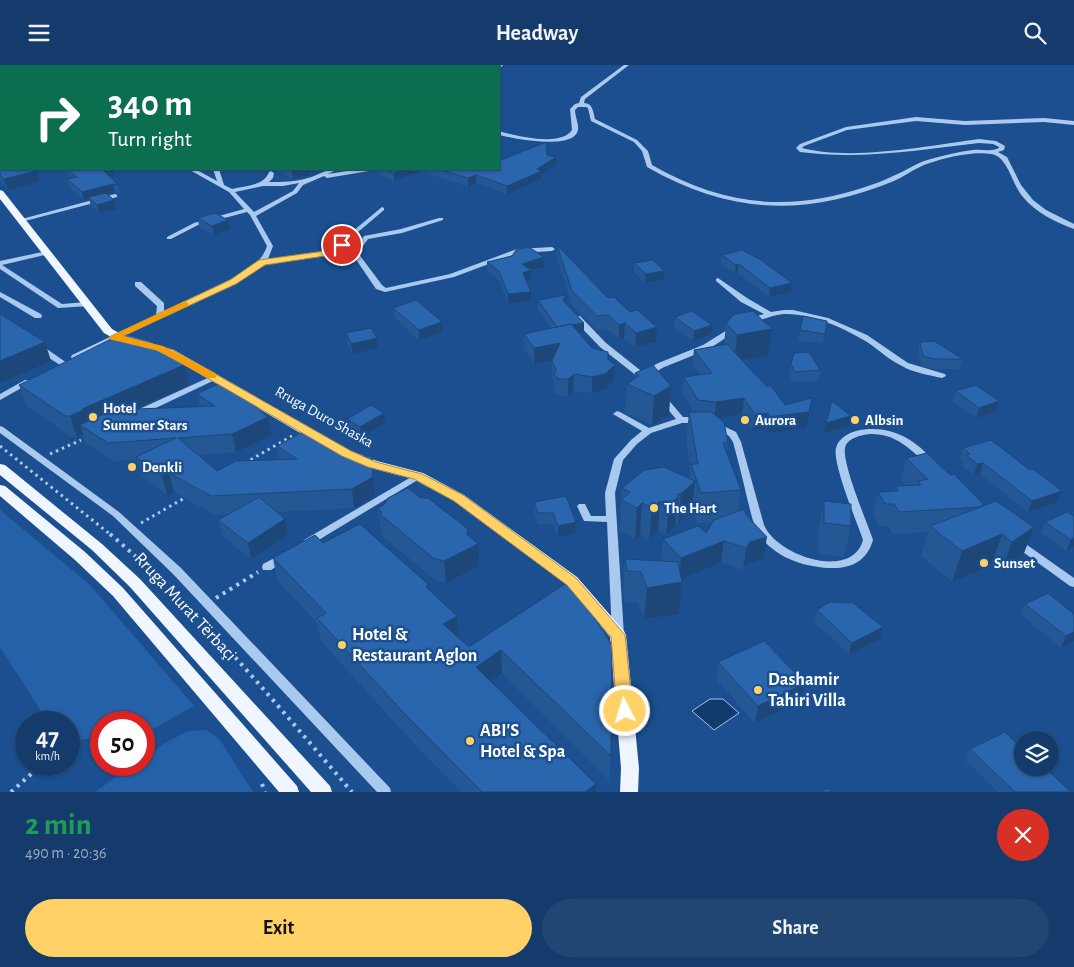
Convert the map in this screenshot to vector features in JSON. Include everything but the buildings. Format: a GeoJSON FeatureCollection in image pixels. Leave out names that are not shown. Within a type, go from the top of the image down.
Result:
{"type":"FeatureCollection","features":[{"type":"Feature","properties":{"kind":"main road"},"geometry":{"type":"LineString","coordinates":[[0,193],[108,333],[114,337]]}},
{"type":"Feature","properties":{"kind":"main road","name":"Rruga Duro Shaska"},"geometry":{"type":"LineString","coordinates":[[114,337],[159,348],[215,377],[346,453],[363,461],[418,476],[459,498],[572,581],[618,635]]}},
{"type":"Feature","properties":{"kind":"main road","name":"Rruga Murat Tërbaçi"},"geometry":{"type":"LineString","coordinates":[[0,468],[97,547],[135,583],[323,792]]}},
{"type":"Feature","properties":{"kind":"main road"},"geometry":{"type":"LineString","coordinates":[[0,489],[80,556],[118,592],[290,792]]}},
{"type":"Feature","properties":{"kind":"main road"},"geometry":{"type":"LineString","coordinates":[[618,635],[630,768],[629,792]]}},
{"type":"Feature","properties":{"kind":"street"},"geometry":{"type":"LineString","coordinates":[[500,133],[548,141],[562,139],[574,134],[572,109],[580,104],[583,98],[627,65]]}},
{"type":"Feature","properties":{"kind":"street"},"geometry":{"type":"LineString","coordinates":[[580,104],[589,106],[593,120],[623,133],[645,150],[649,166],[655,170],[699,189],[735,201],[791,203],[825,200],[891,180],[925,163],[974,152],[993,152],[1002,149],[1002,146],[994,142],[979,141],[875,152],[842,153],[800,150],[799,148],[829,134],[870,125],[916,119],[965,123],[1044,119],[1074,123]]}},
{"type":"Feature","properties":{"kind":"street"},"geometry":{"type":"LineString","coordinates":[[993,152],[1005,157],[1020,190],[1027,199],[1074,227]]}},
{"type":"Feature","properties":{"kind":"street"},"geometry":{"type":"LineString","coordinates":[[30,341],[59,365],[160,315],[233,282],[262,262],[268,255],[270,246],[250,213],[231,191],[193,170]]}},
{"type":"Feature","properties":{"kind":"street"},"geometry":{"type":"LineString","coordinates":[[216,170],[220,184]]}},
{"type":"Feature","properties":{"kind":"street"},"geometry":{"type":"LineString","coordinates":[[168,238],[196,224],[250,213],[295,192],[301,184],[333,170]]}},
{"type":"Feature","properties":{"kind":"street"},"geometry":{"type":"LineString","coordinates":[[231,191],[263,184],[294,183],[364,170]]}},
{"type":"Feature","properties":{"kind":"street"},"geometry":{"type":"LineString","coordinates":[[263,184],[270,178],[270,173]]}},
{"type":"Feature","properties":{"kind":"street"},"geometry":{"type":"LineString","coordinates":[[21,220],[114,196]]}},
{"type":"Feature","properties":{"kind":"street"},"geometry":{"type":"LineString","coordinates":[[335,252],[382,209]]}},
{"type":"Feature","properties":{"kind":"street"},"geometry":{"type":"LineString","coordinates":[[355,253],[366,237],[402,231],[441,219]]}},
{"type":"Feature","properties":{"kind":"street"},"geometry":{"type":"LineString","coordinates":[[355,253],[379,287],[385,290],[452,276],[517,251],[552,249]]}},
{"type":"Feature","properties":{"kind":"street"},"geometry":{"type":"LineString","coordinates":[[262,262],[335,252],[355,253]]}},
{"type":"Feature","properties":{"kind":"street"},"geometry":{"type":"LineString","coordinates":[[0,265],[47,253]]}},
{"type":"Feature","properties":{"kind":"street"},"geometry":{"type":"LineString","coordinates":[[0,265],[61,307],[86,303]]}},
{"type":"Feature","properties":{"kind":"street"},"geometry":{"type":"LineString","coordinates":[[718,280],[737,295],[769,314]]}},
{"type":"Feature","properties":{"kind":"street"},"geometry":{"type":"LineString","coordinates":[[138,284],[162,305],[160,315]]}},
{"type":"Feature","properties":{"kind":"street"},"geometry":{"type":"LineString","coordinates":[[0,294],[38,316]]}},
{"type":"Feature","properties":{"kind":"street"},"geometry":{"type":"LineString","coordinates":[[574,314],[603,345],[649,382],[648,373],[659,366],[706,347],[744,324],[769,314],[786,312],[841,326],[865,337],[889,355],[912,368],[942,376]]}},
{"type":"Feature","properties":{"kind":"street"},"geometry":{"type":"LineString","coordinates":[[126,419],[215,377]]}},
{"type":"Feature","properties":{"kind":"street"},"geometry":{"type":"LineString","coordinates":[[0,397],[32,380]]}},
{"type":"Feature","properties":{"kind":"street"},"geometry":{"type":"LineString","coordinates":[[657,392],[681,420]]}},
{"type":"Feature","properties":{"kind":"street"},"geometry":{"type":"LineString","coordinates":[[616,414],[648,431]]}},
{"type":"Feature","properties":{"kind":"street"},"geometry":{"type":"LineString","coordinates":[[618,635],[610,493],[619,459],[634,442],[648,431],[681,420],[709,422],[732,434],[737,442],[761,530],[782,550],[810,563],[829,565],[846,563],[860,557],[866,550],[868,540],[842,463],[840,449],[844,441],[851,435],[876,431],[902,438],[913,445],[939,472]]}},
{"type":"Feature","properties":{"kind":"street"},"geometry":{"type":"LineString","coordinates":[[0,429],[116,514],[132,528],[177,571],[385,792]]}},
{"type":"Feature","properties":{"kind":"street"},"geometry":{"type":"LineString","coordinates":[[267,567],[418,476]]}},
{"type":"Feature","properties":{"kind":"street"},"geometry":{"type":"LineString","coordinates":[[582,506],[587,519],[612,519]]}},
{"type":"Feature","properties":{"kind":"street"},"geometry":{"type":"LineString","coordinates":[[1009,537],[1074,583]]}},
{"type":"Feature","properties":{"kind":"path"},"geometry":{"type":"LineString","coordinates":[[244,463],[304,429]]}},
{"type":"Feature","properties":{"kind":"path"},"geometry":{"type":"LineString","coordinates":[[41,459],[81,440]]}},
{"type":"Feature","properties":{"kind":"path"},"geometry":{"type":"LineString","coordinates":[[0,446],[88,515],[151,571],[205,625],[352,792]]}},
{"type":"Feature","properties":{"kind":"path"},"geometry":{"type":"LineString","coordinates":[[132,528],[192,493]]}},
{"type":"Feature","properties":{"kind":"path"},"geometry":{"type":"LineString","coordinates":[[207,603],[267,567]]}},
{"type":"Feature","properties":{"kind":"path"},"geometry":{"type":"LineString","coordinates":[[11,792],[29,776]]}},
{"type":"Feature","properties":{"kind":"shaded area"},"geometry":{"type":"Polygon","coordinates":[[[0,510],[90,585],[194,706],[155,728],[155,711],[90,711],[90,738],[80,740],[80,711],[41,711],[0,647],[0,510]]]}},
{"type":"Feature","properties":{"kind":"shaded area"},"geometry":{"type":"Polygon","coordinates":[[[710,699],[723,699],[739,713],[714,730],[692,711],[710,699]]]}},
{"type":"Feature","properties":{"kind":"shaded area"},"geometry":{"type":"Polygon","coordinates":[[[207,730],[220,740],[253,792],[95,792],[118,776],[155,776],[155,750],[188,731],[207,730]]]}},
{"type":"Feature","properties":{"kind":"slow traffic"},"geometry":{"type":"LineString","coordinates":[[185,304],[114,337],[170,352],[212,376]]}},
{"type":"Feature","properties":{"kind":"place","name":"Hotel Summer Stars"},"geometry":{"type":"Point","coordinates":[93,417]}},
{"type":"Feature","properties":{"kind":"place","name":"Aurora"},"geometry":{"type":"Point","coordinates":[745,420]}},
{"type":"Feature","properties":{"kind":"place","name":"Albsin"},"geometry":{"type":"Point","coordinates":[855,420]}},
{"type":"Feature","properties":{"kind":"place","name":"Denkli"},"geometry":{"type":"Point","coordinates":[132,467]}},
{"type":"Feature","properties":{"kind":"place","name":"The Hart"},"geometry":{"type":"Point","coordinates":[654,508]}},
{"type":"Feature","properties":{"kind":"place","name":"Sunset"},"geometry":{"type":"Point","coordinates":[984,563]}},
{"type":"Feature","properties":{"kind":"place","name":"Hotel & Restaurant Aglon"},"geometry":{"type":"Point","coordinates":[342,645]}},
{"type":"Feature","properties":{"kind":"place","name":"Dashamir Tahiri Villa"},"geometry":{"type":"Point","coordinates":[758,690]}},
{"type":"Feature","properties":{"kind":"place","name":"ABI'S Hotel & Spa"},"geometry":{"type":"Point","coordinates":[470,741]}},
{"type":"Feature","properties":{"kind":"route"},"geometry":{"type":"LineString","coordinates":[[342,245],[335,252],[262,262],[233,282],[114,337],[170,352],[346,453],[372,464],[418,476],[459,498],[572,581],[618,635],[625,711]]}}]}
